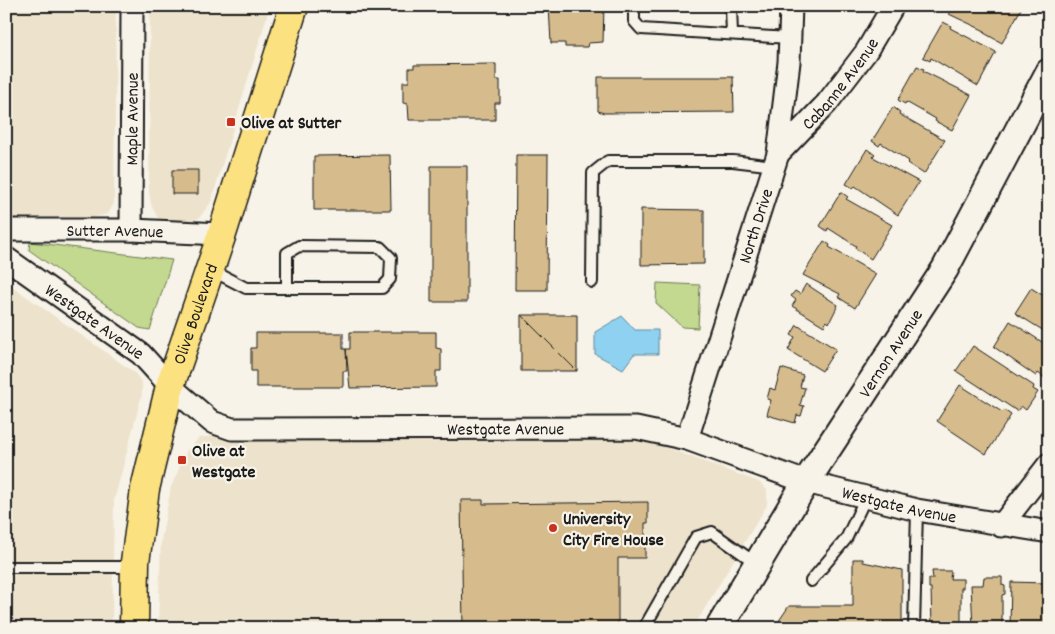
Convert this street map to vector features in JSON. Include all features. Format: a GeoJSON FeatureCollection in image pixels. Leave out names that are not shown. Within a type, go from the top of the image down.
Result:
{"type":"FeatureCollection","features":[{"type":"Feature","properties":{"kind":"main road","name":"Olive Boulevard"},"geometry":{"type":"LineString","coordinates":[[134,628],[135,567],[145,489],[170,386],[222,234],[294,6]]}},
{"type":"Feature","properties":{"kind":"street","name":"Maple Avenue"},"geometry":{"type":"LineString","coordinates":[[131,230],[132,6]]}},
{"type":"Feature","properties":{"kind":"street","name":"North Drive"},"geometry":{"type":"LineString","coordinates":[[688,439],[776,160],[790,38],[791,6]]}},
{"type":"Feature","properties":{"kind":"street","name":"Cabanne Avenue"},"geometry":{"type":"LineString","coordinates":[[776,160],[827,103],[866,52],[893,6]]}},
{"type":"Feature","properties":{"kind":"street","name":"Vernon Avenue"},"geometry":{"type":"LineString","coordinates":[[719,628],[806,482],[945,268],[1049,72]]}},
{"type":"Feature","properties":{"kind":"street","name":"Sutter Avenue"},"geometry":{"type":"LineString","coordinates":[[6,230],[131,230],[222,234]]}},
{"type":"Feature","properties":{"kind":"street","name":"Westgate Avenue"},"geometry":{"type":"LineString","coordinates":[[6,258],[141,354],[170,386],[212,422],[232,429],[636,428],[688,439],[806,482],[917,510],[1001,526],[1049,532]]}},
{"type":"Feature","properties":{"kind":"street"},"geometry":{"type":"LineString","coordinates":[[1001,526],[1049,464]]}},
{"type":"Feature","properties":{"kind":"lane"},"geometry":{"type":"LineString","coordinates":[[634,6],[634,21],[641,29],[790,38]]}},
{"type":"Feature","properties":{"kind":"lane"},"geometry":{"type":"LineString","coordinates":[[731,6],[732,34]]}},
{"type":"Feature","properties":{"kind":"lane"},"geometry":{"type":"LineString","coordinates":[[592,282],[593,173],[608,161],[776,160]]}},
{"type":"Feature","properties":{"kind":"lane"},"geometry":{"type":"LineString","coordinates":[[210,270],[246,288],[287,288],[382,288],[390,279],[391,258],[380,247],[299,246],[288,253],[287,288]]}},
{"type":"Feature","properties":{"kind":"lane"},"geometry":{"type":"LineString","coordinates":[[811,581],[846,538],[866,497]]}},
{"type":"Feature","properties":{"kind":"lane"},"geometry":{"type":"LineString","coordinates":[[914,628],[917,510]]}},
{"type":"Feature","properties":{"kind":"lane"},"geometry":{"type":"LineString","coordinates":[[644,628],[696,537],[712,532],[757,564]]}},
{"type":"Feature","properties":{"kind":"lane"},"geometry":{"type":"LineString","coordinates":[[6,567],[135,567]]}},
{"type":"Feature","properties":{"kind":"shaded area"},"geometry":{"type":"Polygon","coordinates":[[[6,6],[116,6],[114,203],[108,214],[94,217],[6,217],[6,6]]]}},
{"type":"Feature","properties":{"kind":"shaded area"},"geometry":{"type":"Polygon","coordinates":[[[150,6],[270,6],[211,202],[199,218],[183,225],[168,224],[158,218],[152,207],[149,193],[150,6]]]}},
{"type":"Feature","properties":{"kind":"shaded area"},"geometry":{"type":"Polygon","coordinates":[[[6,282],[135,373],[142,383],[142,394],[114,501],[112,628],[6,628],[6,282]]]}},
{"type":"Feature","properties":{"kind":"shaded area"},"geometry":{"type":"Polygon","coordinates":[[[214,436],[638,441],[659,445],[759,482],[767,490],[767,505],[693,628],[158,628],[161,541],[171,487],[187,450],[199,438],[214,436]]]}},
{"type":"Feature","properties":{"kind":"green space"},"geometry":{"type":"Polygon","coordinates":[[[30,242],[172,260],[150,330],[139,328],[29,250],[30,242]]]}},
{"type":"Feature","properties":{"kind":"green space"},"geometry":{"type":"Polygon","coordinates":[[[657,283],[700,285],[698,328],[682,327],[656,303],[657,283]]]}},
{"type":"Feature","properties":{"kind":"water"},"geometry":{"type":"Polygon","coordinates":[[[622,316],[635,330],[658,330],[658,354],[634,354],[623,369],[595,354],[595,332],[622,316]]]}},
{"type":"Feature","properties":{"kind":"building"},"geometry":{"type":"Polygon","coordinates":[[[549,6],[604,6],[603,42],[588,43],[587,47],[565,47],[565,43],[551,43],[549,6]]]}},
{"type":"Feature","properties":{"kind":"building"},"geometry":{"type":"Polygon","coordinates":[[[953,6],[1022,7],[1002,43],[984,33],[985,31],[949,14],[953,6]]]}},
{"type":"Feature","properties":{"kind":"building"},"geometry":{"type":"Polygon","coordinates":[[[943,22],[951,26],[950,28],[996,52],[978,86],[931,58],[930,61],[923,57],[943,22]]]}},
{"type":"Feature","properties":{"kind":"building"},"geometry":{"type":"Polygon","coordinates":[[[496,64],[496,80],[500,80],[500,103],[495,103],[495,120],[409,120],[408,104],[403,103],[403,82],[409,82],[409,68],[414,68],[414,65],[496,64]]]}},
{"type":"Feature","properties":{"kind":"building"},"geometry":{"type":"Polygon","coordinates":[[[917,66],[924,69],[923,71],[971,95],[952,130],[906,102],[905,104],[898,100],[917,66]]]}},
{"type":"Feature","properties":{"kind":"building"},"geometry":{"type":"Polygon","coordinates":[[[598,77],[733,77],[734,112],[604,113],[598,111],[598,77]]]}},
{"type":"Feature","properties":{"kind":"building"},"geometry":{"type":"Polygon","coordinates":[[[893,107],[900,112],[899,114],[945,140],[924,174],[907,163],[909,161],[881,143],[879,146],[872,141],[893,107]]]}},
{"type":"Feature","properties":{"kind":"building"},"geometry":{"type":"Polygon","coordinates":[[[867,149],[875,155],[873,157],[919,182],[898,215],[855,186],[853,188],[846,184],[867,149]]]}},
{"type":"Feature","properties":{"kind":"building"},"geometry":{"type":"Polygon","coordinates":[[[390,155],[391,210],[314,210],[314,156],[390,155]]]}},
{"type":"Feature","properties":{"kind":"building"},"geometry":{"type":"Polygon","coordinates":[[[516,155],[548,155],[547,290],[515,290],[516,155]]]}},
{"type":"Feature","properties":{"kind":"building"},"geometry":{"type":"Polygon","coordinates":[[[431,166],[467,166],[467,302],[431,302],[431,166]]]}},
{"type":"Feature","properties":{"kind":"building"},"geometry":{"type":"Polygon","coordinates":[[[172,170],[198,170],[198,194],[172,194],[172,170]]]}},
{"type":"Feature","properties":{"kind":"building"},"geometry":{"type":"Polygon","coordinates":[[[841,192],[848,197],[846,199],[892,225],[871,259],[855,248],[856,246],[828,228],[827,231],[820,226],[841,192]]]}},
{"type":"Feature","properties":{"kind":"building"},"geometry":{"type":"Polygon","coordinates":[[[641,209],[704,210],[704,264],[641,265],[641,209]]]}},
{"type":"Feature","properties":{"kind":"building"},"geometry":{"type":"Polygon","coordinates":[[[824,241],[830,245],[829,247],[876,274],[855,308],[838,297],[840,294],[803,275],[824,241]]]}},
{"type":"Feature","properties":{"kind":"building"},"geometry":{"type":"Polygon","coordinates":[[[806,284],[838,305],[829,323],[827,321],[824,326],[792,306],[796,300],[791,296],[795,291],[800,294],[806,284]]]}},
{"type":"Feature","properties":{"kind":"building"},"geometry":{"type":"Polygon","coordinates":[[[1031,288],[1049,299],[1049,334],[1015,313],[1031,288]]]}},
{"type":"Feature","properties":{"kind":"building"},"geometry":{"type":"Polygon","coordinates":[[[521,315],[577,371],[521,371],[521,315]]]}},
{"type":"Feature","properties":{"kind":"building"},"geometry":{"type":"Polygon","coordinates":[[[521,315],[577,315],[577,371],[521,315]]]}},
{"type":"Feature","properties":{"kind":"building"},"geometry":{"type":"Polygon","coordinates":[[[1010,321],[1045,344],[1046,342],[1049,344],[1049,371],[1045,378],[1038,373],[1036,376],[994,347],[1010,321]]]}},
{"type":"Feature","properties":{"kind":"building"},"geometry":{"type":"Polygon","coordinates":[[[797,325],[836,349],[822,371],[788,350],[795,337],[791,335],[797,325]]]}},
{"type":"Feature","properties":{"kind":"building"},"geometry":{"type":"Polygon","coordinates":[[[350,332],[436,332],[436,348],[441,349],[441,371],[436,371],[436,387],[350,388],[346,349],[350,349],[350,332]]]}},
{"type":"Feature","properties":{"kind":"building"},"geometry":{"type":"Polygon","coordinates":[[[256,333],[343,333],[343,349],[346,349],[347,371],[343,371],[343,387],[256,387],[256,371],[251,371],[251,348],[256,348],[256,333]]]}},
{"type":"Feature","properties":{"kind":"building"},"geometry":{"type":"Polygon","coordinates":[[[973,346],[1034,386],[1033,389],[1038,392],[1026,410],[1021,406],[1017,411],[956,371],[973,346]]]}},
{"type":"Feature","properties":{"kind":"building"},"geometry":{"type":"Polygon","coordinates":[[[781,368],[803,375],[800,387],[805,388],[800,405],[804,406],[801,416],[797,415],[795,423],[767,415],[771,400],[767,399],[770,388],[775,390],[781,368]]]}},
{"type":"Feature","properties":{"kind":"building"},"geometry":{"type":"Polygon","coordinates":[[[960,385],[1002,412],[1004,410],[1011,415],[986,454],[937,421],[960,385]]]}},
{"type":"Feature","properties":{"kind":"building"},"geometry":{"type":"Polygon","coordinates":[[[461,500],[483,500],[483,504],[648,502],[648,523],[645,523],[645,558],[618,558],[618,628],[463,628],[461,500]]]}},
{"type":"Feature","properties":{"kind":"building"},"geometry":{"type":"Polygon","coordinates":[[[853,559],[863,559],[863,562],[902,570],[902,628],[774,628],[789,606],[853,606],[853,559]]]}},
{"type":"Feature","properties":{"kind":"building"},"geometry":{"type":"Polygon","coordinates":[[[932,571],[951,571],[950,579],[963,579],[963,588],[961,588],[961,628],[932,628],[929,579],[933,579],[932,571]]]}},
{"type":"Feature","properties":{"kind":"building"},"geometry":{"type":"Polygon","coordinates":[[[984,577],[1002,577],[1005,594],[1002,595],[1002,628],[973,628],[971,585],[983,585],[984,577]]]}},
{"type":"Feature","properties":{"kind":"building"},"geometry":{"type":"Polygon","coordinates":[[[1011,582],[1045,583],[1044,628],[1010,628],[1011,582]]]}},
{"type":"Feature","properties":{"kind":"place","name":"Olive at Sutter"},"geometry":{"type":"Point","coordinates":[231,122]}},
{"type":"Feature","properties":{"kind":"place","name":"Olive at Westgate"},"geometry":{"type":"Point","coordinates":[182,460]}},
{"type":"Feature","properties":{"kind":"place","name":"University City Fire House"},"geometry":{"type":"Point","coordinates":[553,528]}}]}
